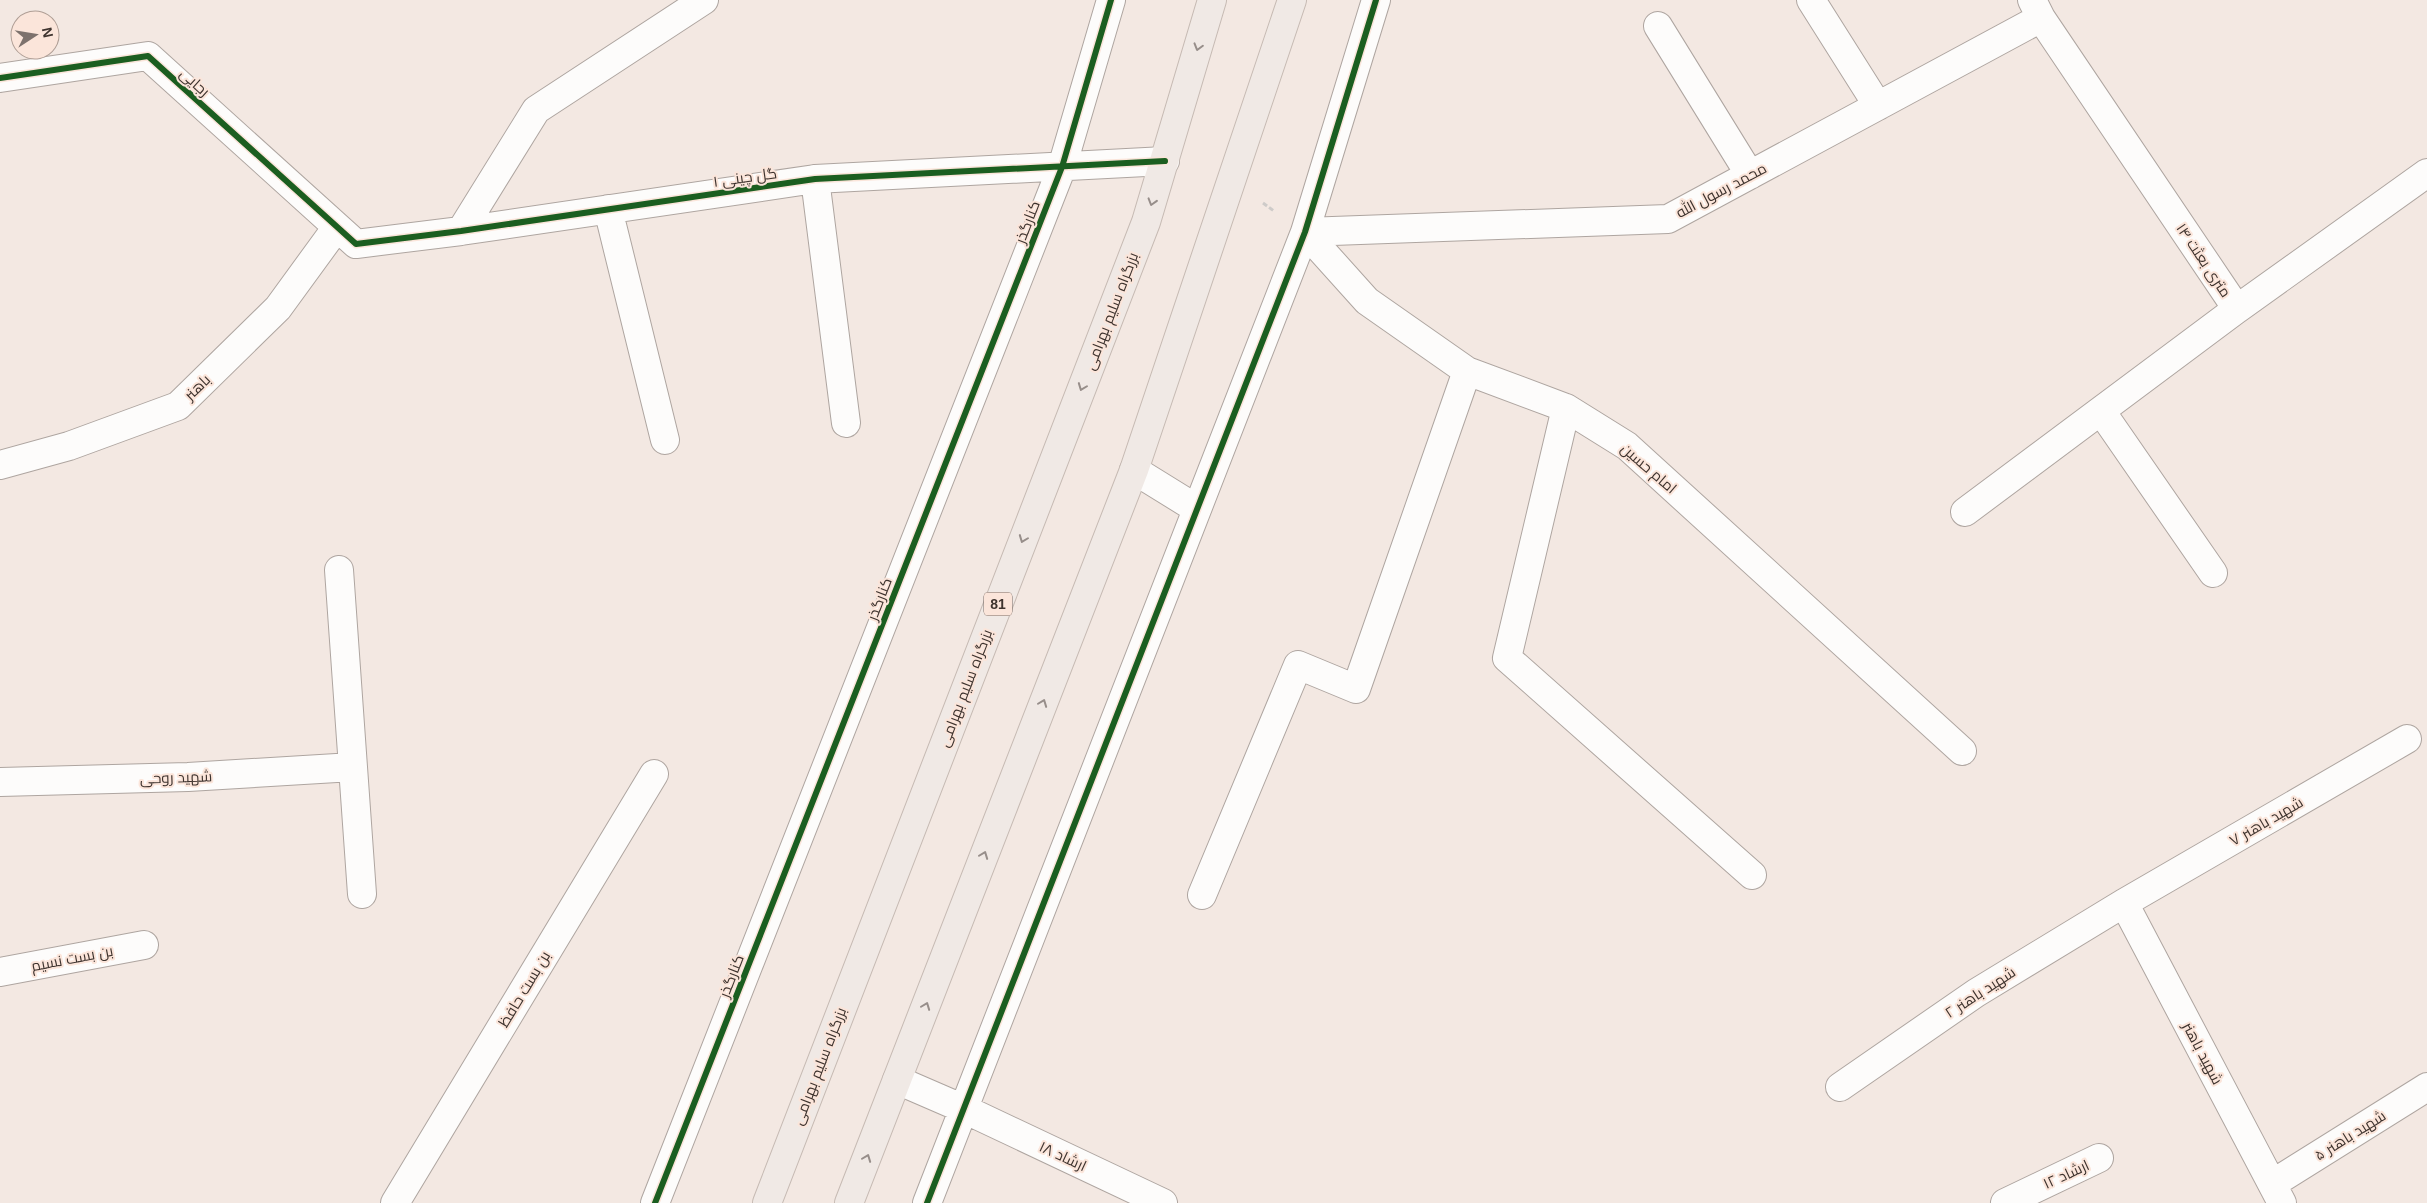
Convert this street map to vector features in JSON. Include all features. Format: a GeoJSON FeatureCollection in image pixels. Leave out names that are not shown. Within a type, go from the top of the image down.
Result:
{"type":"FeatureCollection","features":[{"type":"Feature","properties":{"kind":"highway","name":"بزرگراه سلیم بهرامی"},"geometry":{"type":"LineString","coordinates":[[767,1203],[1142,231],[1212,0]]}},
{"type":"Feature","properties":{"kind":"highway"},"geometry":{"type":"LineString","coordinates":[[849,1203],[1134,470],[1292,0]]}},
{"type":"Feature","properties":{"kind":"street"},"geometry":{"type":"LineString","coordinates":[[462,231],[536,110],[704,0]]}},
{"type":"Feature","properties":{"kind":"street","name":"کنارگذر"},"geometry":{"type":"LineString","coordinates":[[655,1203],[1062,167],[1111,0]]}},
{"type":"Feature","properties":{"kind":"street"},"geometry":{"type":"LineString","coordinates":[[927,1203],[1305,232],[1376,0]]}},
{"type":"Feature","properties":{"kind":"street"},"geometry":{"type":"LineString","coordinates":[[1811,0],[1878,106]]}},
{"type":"Feature","properties":{"kind":"street","name":"محمد رسول الله"},"geometry":{"type":"LineString","coordinates":[[1305,232],[1668,219],[1878,106],[2036,9]]}},
{"type":"Feature","properties":{"kind":"street","name":"۱۴ متری بعثت"},"geometry":{"type":"LineString","coordinates":[[2036,9],[2237,309],[2427,173]]}},
{"type":"Feature","properties":{"kind":"street"},"geometry":{"type":"LineString","coordinates":[[1658,26],[1750,175]]}},
{"type":"Feature","properties":{"kind":"street","name":"رجایی"},"geometry":{"type":"LineString","coordinates":[[0,78],[148,56],[337,227]]}},
{"type":"Feature","properties":{"kind":"street","name":"گل چینی ۱"},"geometry":{"type":"LineString","coordinates":[[337,227],[356,244],[462,231],[815,179],[1164,162]]}},
{"type":"Feature","properties":{"kind":"street"},"geometry":{"type":"LineString","coordinates":[[815,179],[846,423]]}},
{"type":"Feature","properties":{"kind":"street"},"geometry":{"type":"LineString","coordinates":[[608,209],[665,440]]}},
{"type":"Feature","properties":{"kind":"street","name":"باهنر"},"geometry":{"type":"LineString","coordinates":[[0,465],[69,446],[178,406],[278,308],[337,227]]}},
{"type":"Feature","properties":{"kind":"street","name":"امام حسین"},"geometry":{"type":"LineString","coordinates":[[1305,232],[1367,301],[1467,371],[1566,408],[1626,446],[1962,751]]}},
{"type":"Feature","properties":{"kind":"street"},"geometry":{"type":"LineString","coordinates":[[1965,512],[2237,309]]}},
{"type":"Feature","properties":{"kind":"street"},"geometry":{"type":"LineString","coordinates":[[1202,895],[1298,665],[1356,688],[1467,371]]}},
{"type":"Feature","properties":{"kind":"street"},"geometry":{"type":"LineString","coordinates":[[1566,408],[1507,658],[1752,875]]}},
{"type":"Feature","properties":{"kind":"street"},"geometry":{"type":"LineString","coordinates":[[2101,411],[2213,573]]}},
{"type":"Feature","properties":{"kind":"street"},"geometry":{"type":"LineString","coordinates":[[1134,470],[1197,509]]}},
{"type":"Feature","properties":{"kind":"street"},"geometry":{"type":"LineString","coordinates":[[339,570],[362,894]]}},
{"type":"Feature","properties":{"kind":"street","name":"شهید باهنر ۷"},"geometry":{"type":"LineString","coordinates":[[2124,903],[2407,739]]}},
{"type":"Feature","properties":{"kind":"street","name":"شهید روحی"},"geometry":{"type":"LineString","coordinates":[[0,782],[188,776],[353,767]]}},
{"type":"Feature","properties":{"kind":"street","name":"بن بست حافظ"},"geometry":{"type":"LineString","coordinates":[[395,1203],[654,774]]}},
{"type":"Feature","properties":{"kind":"street","name":"شهید باهنر ۲"},"geometry":{"type":"LineString","coordinates":[[1840,1086],[1976,994],[2124,903]]}},
{"type":"Feature","properties":{"kind":"street","name":"شهید باهنر"},"geometry":{"type":"LineString","coordinates":[[2124,903],[2277,1193]]}},
{"type":"Feature","properties":{"kind":"street","name":"بن بست نسیم"},"geometry":{"type":"LineString","coordinates":[[0,972],[144,944]]}},
{"type":"Feature","properties":{"kind":"street","name":"ارشاد ۱۸"},"geometry":{"type":"LineString","coordinates":[[897,1080],[964,1108],[1163,1203]]}},
{"type":"Feature","properties":{"kind":"street","name":"شهید باهنر ۵"},"geometry":{"type":"LineString","coordinates":[[2277,1193],[2427,1087]]}},
{"type":"Feature","properties":{"kind":"street","name":"ارشاد ۱۲"},"geometry":{"type":"LineString","coordinates":[[2005,1203],[2099,1158]]}},
{"type":"Feature","properties":{"kind":"cycle path"},"geometry":{"type":"LineString","coordinates":[[655,1203],[1062,167],[1111,0]]}},
{"type":"Feature","properties":{"kind":"cycle path"},"geometry":{"type":"LineString","coordinates":[[927,1203],[1305,232],[1376,0]]}},
{"type":"Feature","properties":{"kind":"cycle path"},"geometry":{"type":"LineString","coordinates":[[0,78],[148,56],[356,244],[461,231],[815,179],[1165,161]]}}]}
